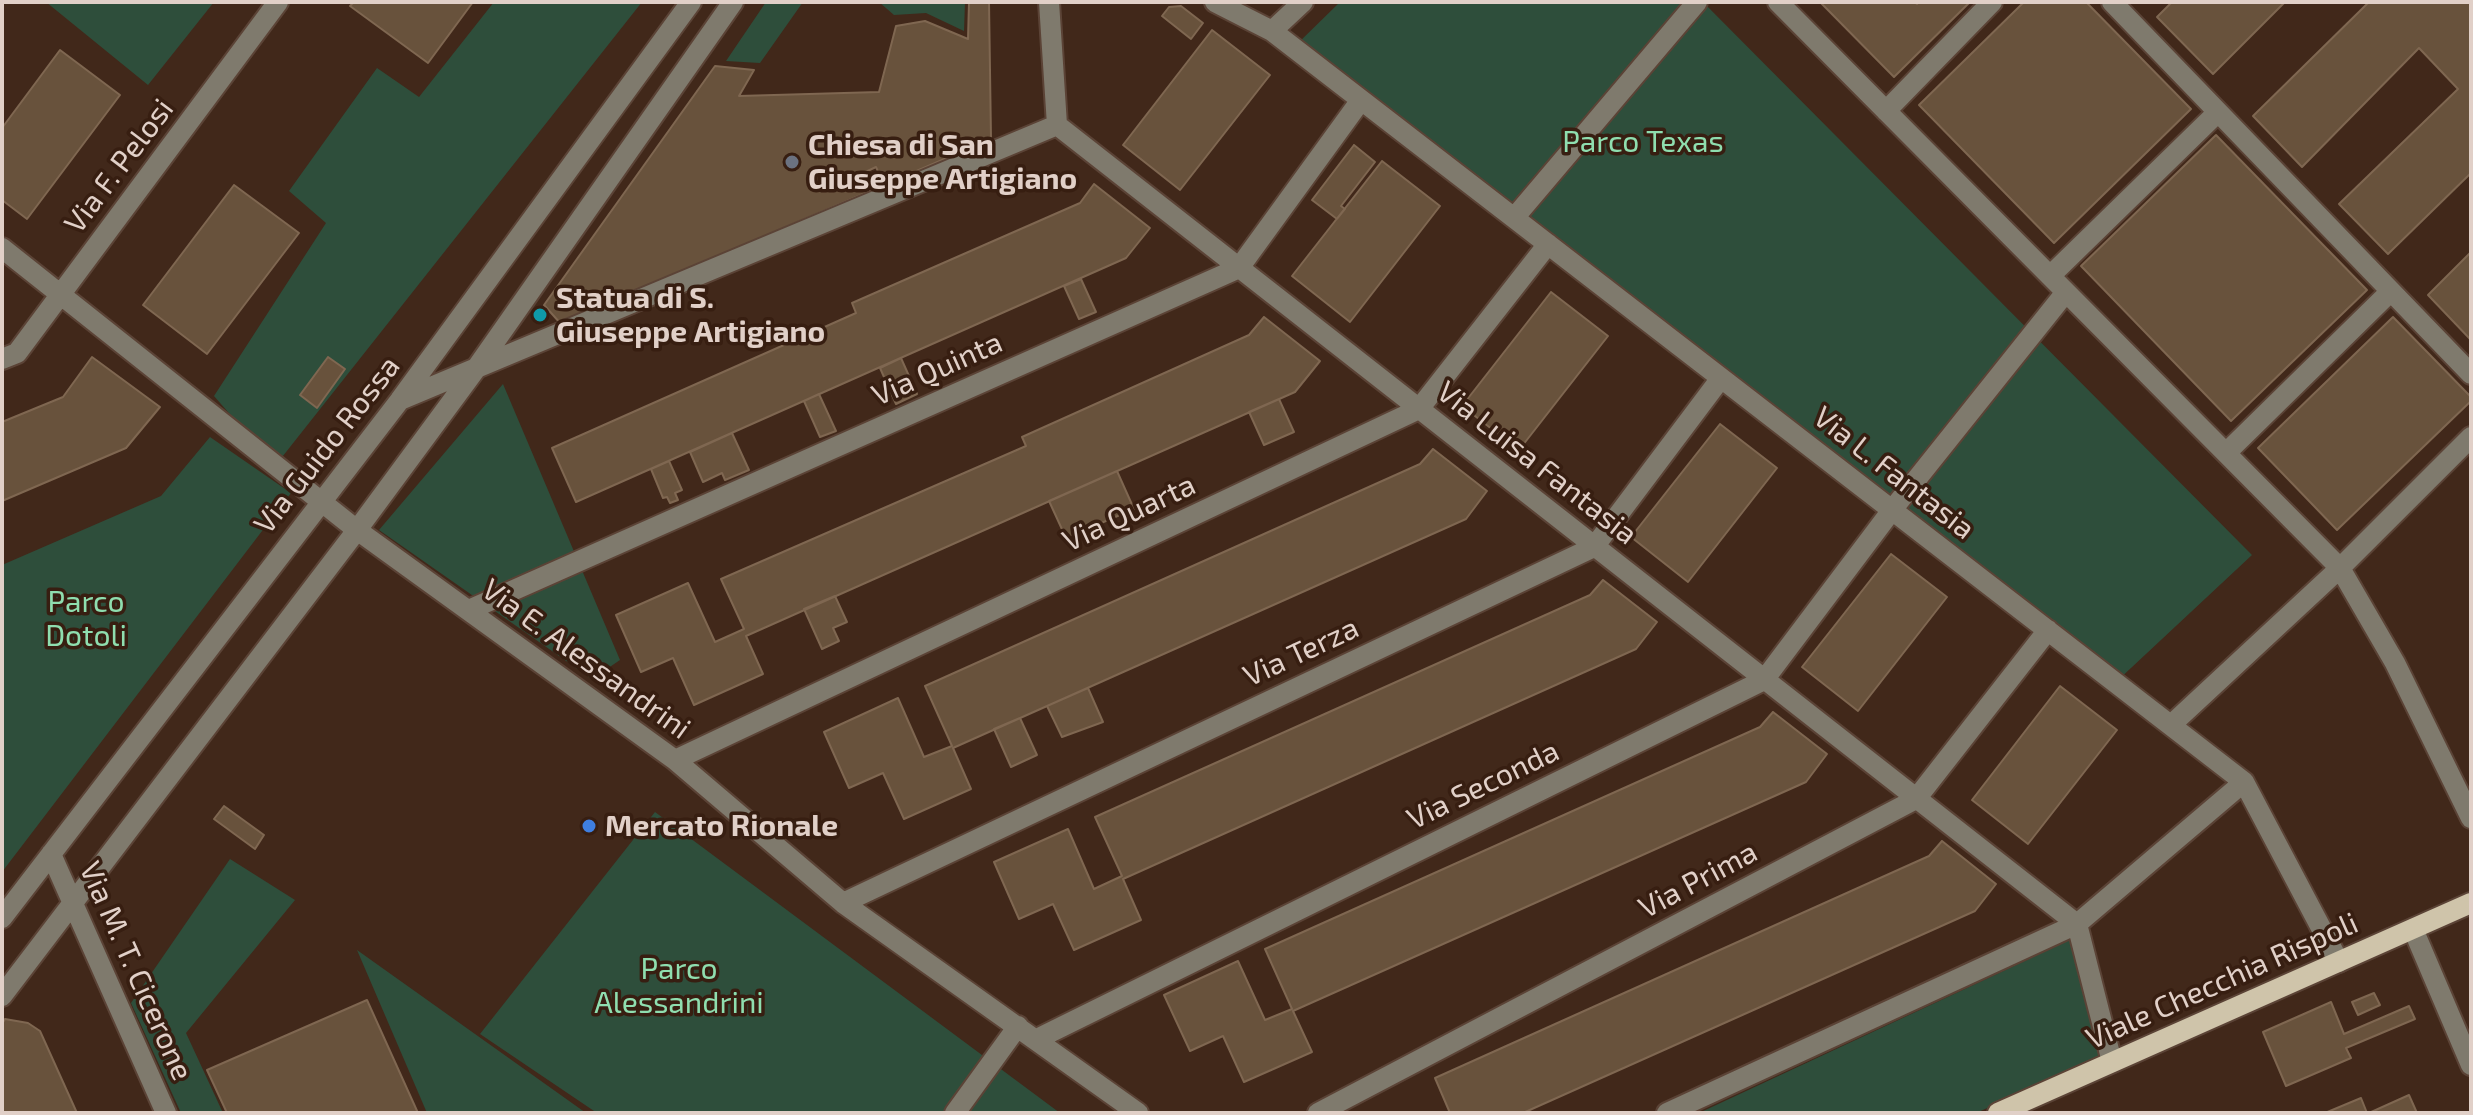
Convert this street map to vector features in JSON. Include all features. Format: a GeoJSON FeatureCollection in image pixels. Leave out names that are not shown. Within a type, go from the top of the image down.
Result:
{"type":"FeatureCollection","features":[{"type":"Feature","properties":{"kind":"main road","name":"Viale Checchia Rispoli"},"geometry":{"type":"LineString","coordinates":[[1998,1113],[2471,903]]}},
{"type":"Feature","properties":{"kind":"street","name":"Via F. Pelosi"},"geometry":{"type":"LineString","coordinates":[[2,359],[17,353],[278,2]]}},
{"type":"Feature","properties":{"kind":"street","name":"Via Guido Rossa"},"geometry":{"type":"LineString","coordinates":[[2,918],[400,400],[691,2]]}},
{"type":"Feature","properties":{"kind":"street"},"geometry":{"type":"LineString","coordinates":[[2,996],[475,370],[733,2]]}},
{"type":"Feature","properties":{"kind":"street"},"geometry":{"type":"LineString","coordinates":[[400,400],[1057,125],[1049,2]]}},
{"type":"Feature","properties":{"kind":"street","name":"Via L. Fantasia"},"geometry":{"type":"LineString","coordinates":[[1215,2],[1272,31],[2244,782]]}},
{"type":"Feature","properties":{"kind":"street"},"geometry":{"type":"LineString","coordinates":[[1272,31],[1303,2]]}},
{"type":"Feature","properties":{"kind":"street"},"geometry":{"type":"LineString","coordinates":[[1514,218],[1697,2]]}},
{"type":"Feature","properties":{"kind":"street"},"geometry":{"type":"LineString","coordinates":[[1778,2],[2340,568],[2395,663],[2471,818]]}},
{"type":"Feature","properties":{"kind":"street"},"geometry":{"type":"LineString","coordinates":[[1886,111],[1992,2]]}},
{"type":"Feature","properties":{"kind":"street"},"geometry":{"type":"LineString","coordinates":[[2112,2],[2471,374]]}},
{"type":"Feature","properties":{"kind":"street"},"geometry":{"type":"LineString","coordinates":[[1239,268],[1361,100]]}},
{"type":"Feature","properties":{"kind":"street"},"geometry":{"type":"LineString","coordinates":[[2050,276],[2218,112]]}},
{"type":"Feature","properties":{"kind":"street","name":"Via Luisa Fantasia"},"geometry":{"type":"LineString","coordinates":[[1057,125],[2077,924]]}},
{"type":"Feature","properties":{"kind":"street","name":"Via Quarta"},"geometry":{"type":"LineString","coordinates":[[675,760],[1419,409],[1548,244]]}},
{"type":"Feature","properties":{"kind":"street","name":"Via E. Alessandrini"},"geometry":{"type":"LineString","coordinates":[[2,248],[357,530],[675,760],[843,903],[1138,1113]]}},
{"type":"Feature","properties":{"kind":"street","name":"Via Quinta"},"geometry":{"type":"LineString","coordinates":[[469,610],[1239,268]]}},
{"type":"Feature","properties":{"kind":"street","name":"Via Seconda"},"geometry":{"type":"LineString","coordinates":[[1037,1039],[1764,680],[1892,510],[2066,292]]}},
{"type":"Feature","properties":{"kind":"street"},"geometry":{"type":"LineString","coordinates":[[2226,453],[2390,292]]}},
{"type":"Feature","properties":{"kind":"street","name":"Via Terza"},"geometry":{"type":"LineString","coordinates":[[843,903],[1594,547],[1721,378]]}},
{"type":"Feature","properties":{"kind":"street"},"geometry":{"type":"LineString","coordinates":[[2171,725],[2340,568],[2471,437]]}},
{"type":"Feature","properties":{"kind":"street","name":"Via Prima"},"geometry":{"type":"LineString","coordinates":[[1318,1113],[1916,799],[2048,630]]}},
{"type":"Feature","properties":{"kind":"street"},"geometry":{"type":"LineString","coordinates":[[1667,1113],[2077,924],[2244,782],[2339,962]]}},
{"type":"Feature","properties":{"kind":"street","name":"Via M. T. Cicerone"},"geometry":{"type":"LineString","coordinates":[[51,854],[166,1113]]}},
{"type":"Feature","properties":{"kind":"street"},"geometry":{"type":"LineString","coordinates":[[2077,924],[2112,1062]]}},
{"type":"Feature","properties":{"kind":"street"},"geometry":{"type":"LineString","coordinates":[[2413,929],[2471,1065]]}},
{"type":"Feature","properties":{"kind":"street"},"geometry":{"type":"LineString","coordinates":[[955,1113],[1018,1026]]}},
{"type":"Feature","properties":{"kind":"green space"},"geometry":{"type":"Polygon","coordinates":[[[46,2],[214,2],[148,85],[46,2]]]}},
{"type":"Feature","properties":{"kind":"green space"},"geometry":{"type":"Polygon","coordinates":[[[494,2],[642,2],[275,466],[214,396],[326,223],[289,191],[377,68],[419,97],[494,2]]]}},
{"type":"Feature","properties":{"kind":"green space"},"geometry":{"type":"Polygon","coordinates":[[[766,2],[803,2],[760,63],[726,61],[766,2]]]}},
{"type":"Feature","properties":{"kind":"green space"},"geometry":{"type":"Polygon","coordinates":[[[879,2],[965,2],[964,31],[926,13],[894,15],[879,2]]]}},
{"type":"Feature","properties":{"kind":"green space","name":"Parco Texas"},"geometry":{"type":"Polygon","coordinates":[[[1340,2],[1703,2],[2252,555],[2116,682],[1293,48],[1340,2]]]}},
{"type":"Feature","properties":{"kind":"green space"},"geometry":{"type":"Polygon","coordinates":[[[503,384],[620,660],[592,679],[379,530],[503,384]]]}},
{"type":"Feature","properties":{"kind":"green space","name":"Parco Dotoli"},"geometry":{"type":"Polygon","coordinates":[[[210,437],[291,493],[2,872],[2,565],[161,496],[210,437]]]}},
{"type":"Feature","properties":{"kind":"green space","name":"Parco Alessandrini"},"geometry":{"type":"Polygon","coordinates":[[[655,812],[1060,1113],[597,1113],[480,1034],[655,812]]]}},
{"type":"Feature","properties":{"kind":"green space"},"geometry":{"type":"Polygon","coordinates":[[[230,859],[295,900],[186,1033],[223,1113],[181,1113],[131,1003],[230,859]]]}},
{"type":"Feature","properties":{"kind":"green space"},"geometry":{"type":"Polygon","coordinates":[[[2072,939],[2100,1058],[1976,1113],[1699,1113],[2072,939]]]}},
{"type":"Feature","properties":{"kind":"green space"},"geometry":{"type":"Polygon","coordinates":[[[357,950],[586,1113],[427,1113],[357,950]]]}},
{"type":"Feature","properties":{"kind":"building"},"geometry":{"type":"Polygon","coordinates":[[[354,2],[473,2],[428,63],[350,6],[354,2]]]}},
{"type":"Feature","properties":{"kind":"building","name":"Chiesa di San Giuseppe Artigiano"},"geometry":{"type":"Polygon","coordinates":[[[969,2],[989,2],[991,139],[561,324],[544,305],[715,66],[754,70],[739,96],[879,92],[896,26],[925,21],[968,39],[969,2]]]}},
{"type":"Feature","properties":{"kind":"building"},"geometry":{"type":"Polygon","coordinates":[[[1820,2],[1917,4],[1970,2],[1894,77],[1820,2]]]}},
{"type":"Feature","properties":{"kind":"building"},"geometry":{"type":"Polygon","coordinates":[[[2024,2],[2086,2],[2191,109],[2054,243],[1919,105],[2024,2]]]}},
{"type":"Feature","properties":{"kind":"building"},"geometry":{"type":"Polygon","coordinates":[[[2172,2],[2285,2],[2213,74],[2157,17],[2172,2]]]}},
{"type":"Feature","properties":{"kind":"building"},"geometry":{"type":"Polygon","coordinates":[[[2369,2],[2471,2],[2471,173],[2388,254],[2339,204],[2458,89],[2419,48],[2302,167],[2253,116],[2369,2]]]}},
{"type":"Feature","properties":{"kind":"building"},"geometry":{"type":"Polygon","coordinates":[[[1181,6],[1203,23],[1191,39],[1162,16],[1169,7],[1181,6]]]}},
{"type":"Feature","properties":{"kind":"building"},"geometry":{"type":"Polygon","coordinates":[[[1212,30],[1270,75],[1180,190],[1123,145],[1212,30]]]}},
{"type":"Feature","properties":{"kind":"building"},"geometry":{"type":"Polygon","coordinates":[[[60,50],[120,95],[27,219],[2,200],[2,128],[60,50]]]}},
{"type":"Feature","properties":{"kind":"building"},"geometry":{"type":"Polygon","coordinates":[[[2216,135],[2367,290],[2231,421],[2081,266],[2216,135]]]}},
{"type":"Feature","properties":{"kind":"building"},"geometry":{"type":"Polygon","coordinates":[[[1354,145],[1375,162],[1341,206],[1345,209],[1337,219],[1312,200],[1354,145]]]}},
{"type":"Feature","properties":{"kind":"building"},"geometry":{"type":"Polygon","coordinates":[[[1382,161],[1440,206],[1350,322],[1292,276],[1382,161]]]}},
{"type":"Feature","properties":{"kind":"building"},"geometry":{"type":"Polygon","coordinates":[[[876,167],[884,185],[867,193],[859,175],[876,167]]]}},
{"type":"Feature","properties":{"kind":"building"},"geometry":{"type":"Polygon","coordinates":[[[1094,184],[1150,228],[1126,258],[576,502],[552,448],[856,313],[852,303],[1080,203],[1094,184]]]}},
{"type":"Feature","properties":{"kind":"building"},"geometry":{"type":"Polygon","coordinates":[[[234,185],[299,233],[207,354],[143,305],[234,185]]]}},
{"type":"Feature","properties":{"kind":"building"},"geometry":{"type":"Polygon","coordinates":[[[2471,252],[2471,338],[2470,339],[2428,295],[2471,252]]]}},
{"type":"Feature","properties":{"kind":"building"},"geometry":{"type":"Polygon","coordinates":[[[1081,279],[1096,312],[1079,319],[1064,286],[1081,279]]]}},
{"type":"Feature","properties":{"kind":"building"},"geometry":{"type":"Polygon","coordinates":[[[1551,292],[1608,336],[1519,450],[1462,406],[1551,292]]]}},
{"type":"Feature","properties":{"kind":"building"},"geometry":{"type":"Polygon","coordinates":[[[1264,317],[1320,361],[1295,392],[746,636],[763,674],[694,705],[673,658],[641,672],[616,615],[688,583],[715,642],[744,629],[721,579],[1026,446],[1022,437],[1249,335],[1264,317]]]}},
{"type":"Feature","properties":{"kind":"building"},"geometry":{"type":"Polygon","coordinates":[[[2393,317],[2471,397],[2471,401],[2337,530],[2258,448],[2393,317]]]}},
{"type":"Feature","properties":{"kind":"building"},"geometry":{"type":"Polygon","coordinates":[[[92,357],[160,407],[126,448],[2,501],[2,422],[63,397],[92,357]]]}},
{"type":"Feature","properties":{"kind":"building"},"geometry":{"type":"Polygon","coordinates":[[[328,357],[345,369],[317,408],[300,395],[328,357]]]}},
{"type":"Feature","properties":{"kind":"building"},"geometry":{"type":"Polygon","coordinates":[[[901,358],[917,394],[896,404],[880,368],[901,358]]]}},
{"type":"Feature","properties":{"kind":"building"},"geometry":{"type":"Polygon","coordinates":[[[819,394],[836,431],[820,437],[804,401],[819,394]]]}},
{"type":"Feature","properties":{"kind":"building"},"geometry":{"type":"Polygon","coordinates":[[[1279,399],[1294,432],[1264,445],[1249,412],[1279,399]]]}},
{"type":"Feature","properties":{"kind":"building"},"geometry":{"type":"Polygon","coordinates":[[[1720,424],[1777,468],[1688,582],[1631,537],[1720,424]]]}},
{"type":"Feature","properties":{"kind":"building"},"geometry":{"type":"Polygon","coordinates":[[[732,433],[749,470],[725,480],[722,473],[703,482],[690,452],[732,433]]]}},
{"type":"Feature","properties":{"kind":"building"},"geometry":{"type":"Polygon","coordinates":[[[1433,449],[1487,491],[1466,519],[953,748],[971,789],[904,819],[883,773],[849,788],[824,732],[898,698],[924,757],[952,746],[925,686],[1420,464],[1433,449]]]}},
{"type":"Feature","properties":{"kind":"building"},"geometry":{"type":"Polygon","coordinates":[[[669,461],[682,490],[675,493],[678,500],[670,503],[667,497],[663,498],[651,469],[669,461]]]}},
{"type":"Feature","properties":{"kind":"building"},"geometry":{"type":"Polygon","coordinates":[[[1117,471],[1134,509],[1066,538],[1049,501],[1117,471]]]}},
{"type":"Feature","properties":{"kind":"building"},"geometry":{"type":"Polygon","coordinates":[[[1891,554],[1947,597],[1858,711],[1802,667],[1891,554]]]}},
{"type":"Feature","properties":{"kind":"building"},"geometry":{"type":"Polygon","coordinates":[[[1603,580],[1657,622],[1636,649],[1123,879],[1141,920],[1074,950],[1053,904],[1019,919],[994,862],[1068,829],[1094,889],[1122,876],[1095,817],[1590,595],[1603,580]]]}},
{"type":"Feature","properties":{"kind":"building"},"geometry":{"type":"Polygon","coordinates":[[[835,596],[847,622],[833,628],[839,641],[822,649],[804,609],[835,596]]]}},
{"type":"Feature","properties":{"kind":"building"},"geometry":{"type":"Polygon","coordinates":[[[2060,686],[2117,730],[2028,844],[1972,800],[2060,686]]]}},
{"type":"Feature","properties":{"kind":"building"},"geometry":{"type":"Polygon","coordinates":[[[1088,688],[1103,722],[1062,737],[1047,706],[1088,688]]]}},
{"type":"Feature","properties":{"kind":"building"},"geometry":{"type":"Polygon","coordinates":[[[1773,712],[1827,754],[1806,782],[1293,1011],[1312,1052],[1244,1082],[1223,1036],[1190,1051],[1164,995],[1238,961],[1265,1020],[1292,1009],[1265,949],[1760,727],[1773,712]]]}},
{"type":"Feature","properties":{"kind":"building"},"geometry":{"type":"Polygon","coordinates":[[[1020,718],[1037,755],[1011,767],[994,729],[1020,718]]]}},
{"type":"Feature","properties":{"kind":"building"},"geometry":{"type":"Polygon","coordinates":[[[224,806],[264,835],[255,849],[214,819],[224,806]]]}},
{"type":"Feature","properties":{"kind":"building"},"geometry":{"type":"Polygon","coordinates":[[[1942,841],[1996,884],[1975,911],[1523,1113],[1450,1113],[1435,1078],[1929,856],[1942,841]]]}},
{"type":"Feature","properties":{"kind":"building"},"geometry":{"type":"Polygon","coordinates":[[[2374,993],[2380,1005],[2358,1015],[2352,1002],[2374,993]]]}},
{"type":"Feature","properties":{"kind":"building"},"geometry":{"type":"Polygon","coordinates":[[[367,1000],[418,1113],[227,1113],[207,1070],[367,1000]]]}},
{"type":"Feature","properties":{"kind":"building"},"geometry":{"type":"Polygon","coordinates":[[[2331,1002],[2344,1034],[2409,1006],[2415,1019],[2346,1048],[2351,1058],[2286,1086],[2263,1032],[2331,1002]]]}},
{"type":"Feature","properties":{"kind":"building"},"geometry":{"type":"Polygon","coordinates":[[[5,1019],[28,1023],[40,1031],[77,1113],[2,1113],[2,1024],[5,1019]]]}},
{"type":"Feature","properties":{"kind":"building"},"geometry":{"type":"Polygon","coordinates":[[[2409,1095],[2417,1113],[2369,1113],[2409,1095]]]}},
{"type":"Feature","properties":{"kind":"building"},"geometry":{"type":"Polygon","coordinates":[[[2361,1098],[2367,1113],[2325,1113],[2361,1098]]]}},
{"type":"Feature","properties":{"kind":"place","name":"Chiesa di San Giuseppe Artigiano"},"geometry":{"type":"Point","coordinates":[792,162]}},
{"type":"Feature","properties":{"kind":"place","name":"Statua di S. Giuseppe Artigiano"},"geometry":{"type":"Point","coordinates":[540,315]}},
{"type":"Feature","properties":{"kind":"place","name":"Mercato Rionale"},"geometry":{"type":"Point","coordinates":[589,826]}}]}
